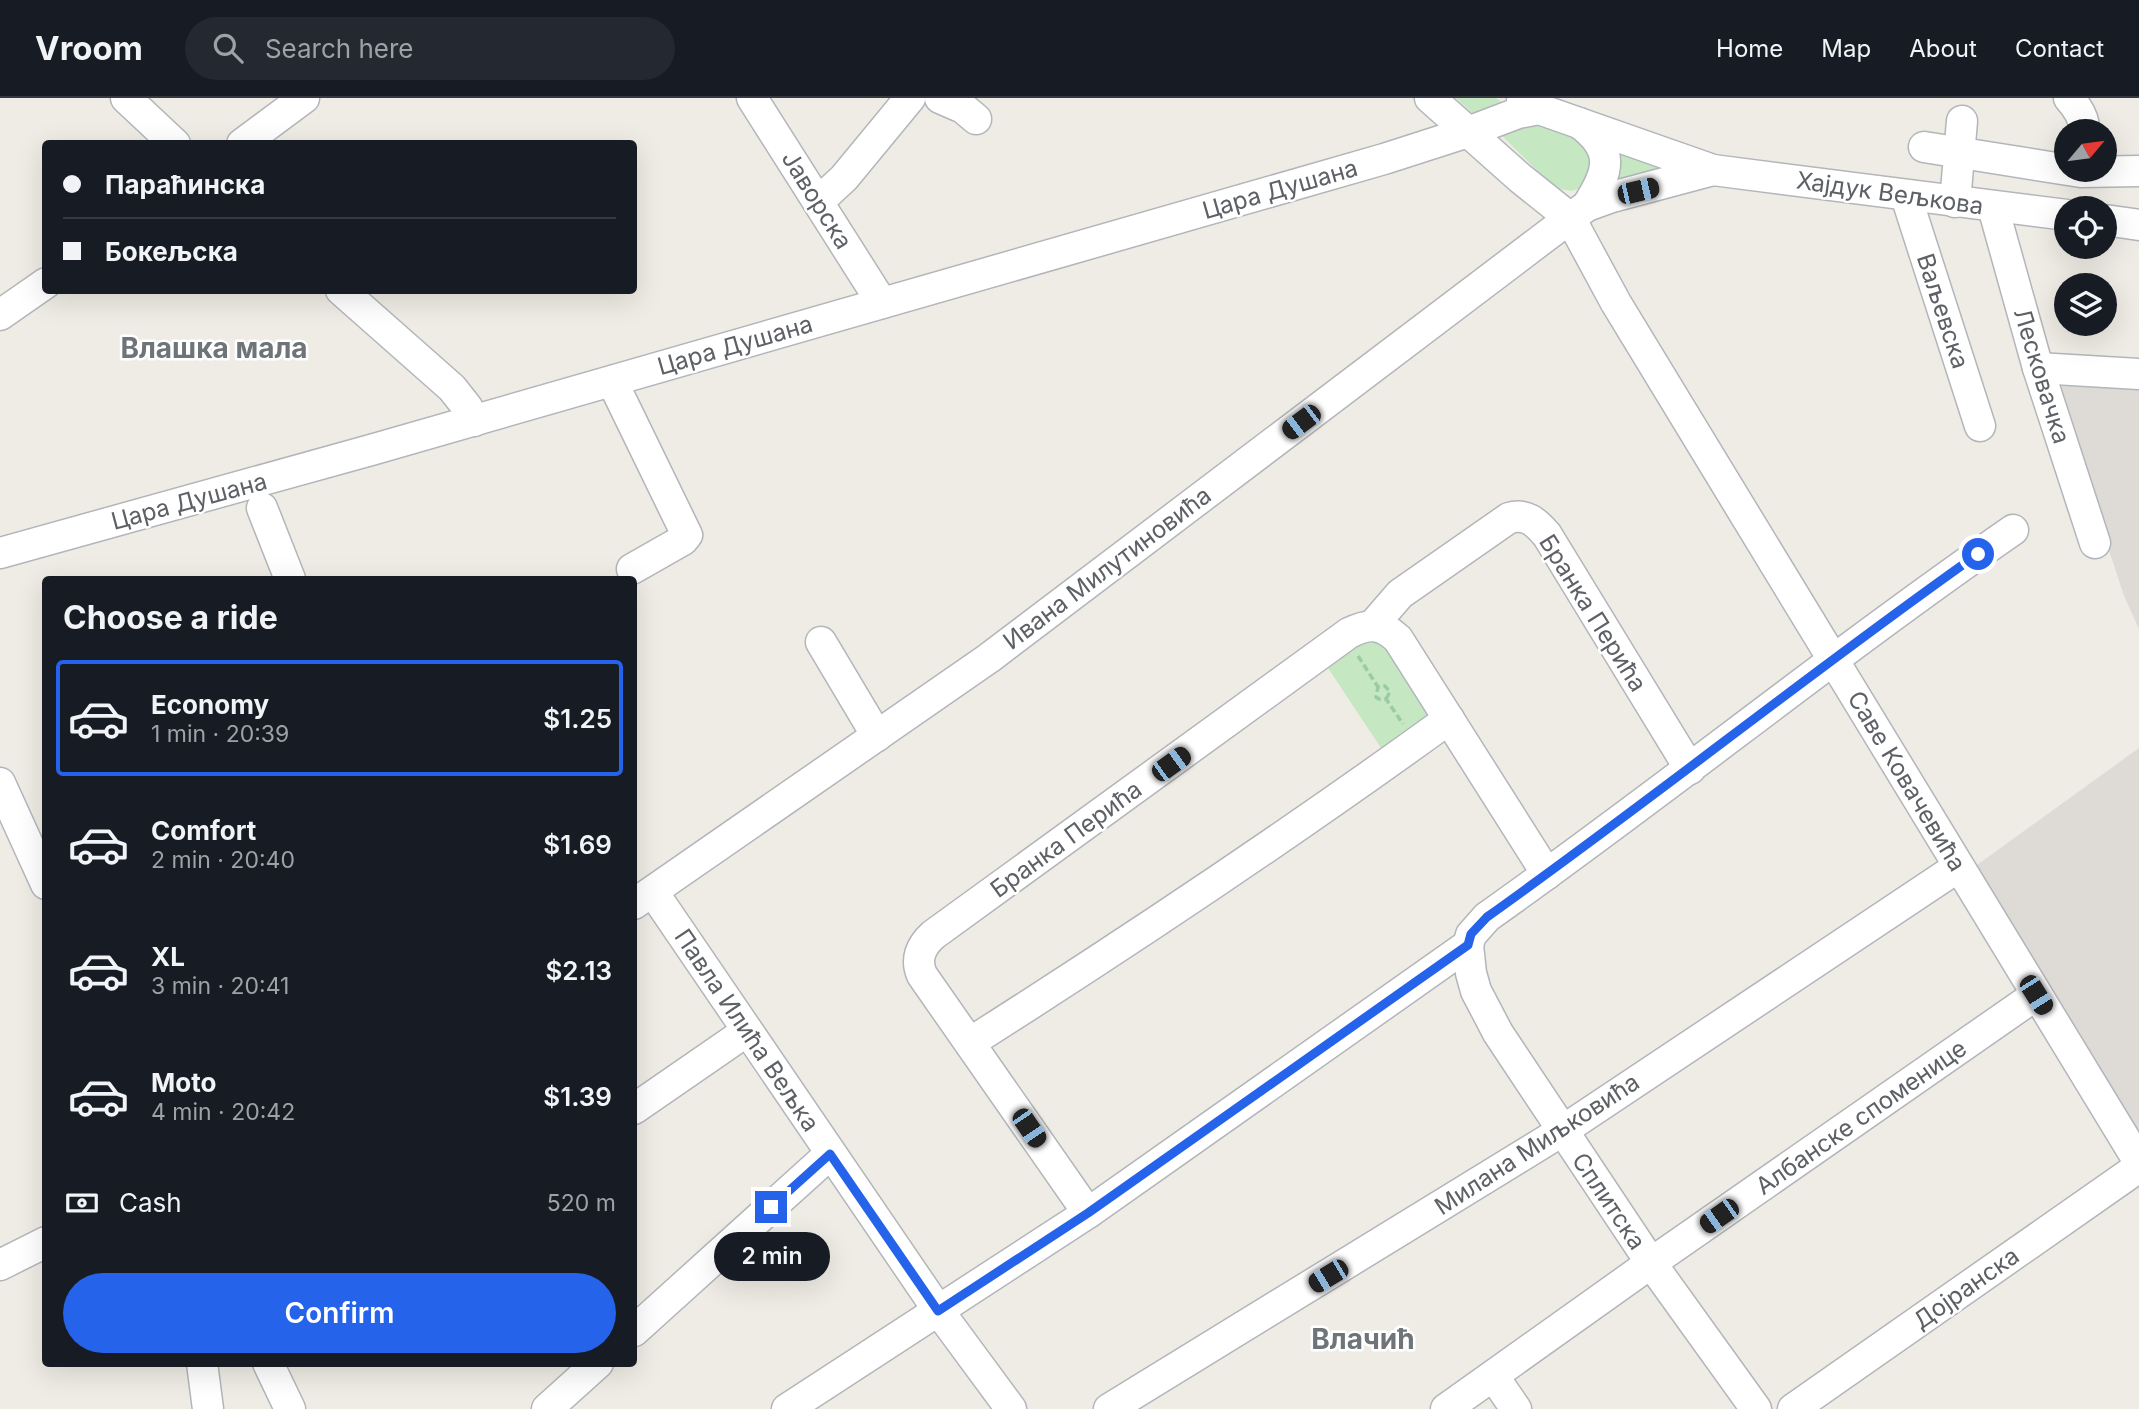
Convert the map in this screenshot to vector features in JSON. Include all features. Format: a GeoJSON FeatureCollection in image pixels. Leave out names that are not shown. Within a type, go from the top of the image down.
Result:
{"type":"FeatureCollection","features":[{"type":"Feature","properties":{"kind":"street"},"geometry":{"type":"LineString","coordinates":[[126,98],[171,140]]}},
{"type":"Feature","properties":{"kind":"street"},"geometry":{"type":"LineString","coordinates":[[247,140],[304,98]]}},
{"type":"Feature","properties":{"kind":"street","name":"Јаворска"},"geometry":{"type":"LineString","coordinates":[[752,98],[881,303]]}},
{"type":"Feature","properties":{"kind":"street"},"geometry":{"type":"LineString","coordinates":[[818,202],[844,178],[910,98]]}},
{"type":"Feature","properties":{"kind":"street"},"geometry":{"type":"LineString","coordinates":[[940,98],[963,108],[976,119]]}},
{"type":"Feature","properties":{"kind":"street"},"geometry":{"type":"LineString","coordinates":[[1430,98],[1538,194],[1578,212],[1605,172],[1605,159],[1602,146],[1593,133],[1577,122]]}},
{"type":"Feature","properties":{"kind":"street"},"geometry":{"type":"LineString","coordinates":[[2069,98],[2082,119]]}},
{"type":"Feature","properties":{"kind":"street","name":"Цара Душана"},"geometry":{"type":"LineString","coordinates":[[0,553],[474,421],[1371,163],[1468,132],[1518,113],[1527,104]]}},
{"type":"Feature","properties":{"kind":"street","name":"Хајдук Вељкова"},"geometry":{"type":"LineString","coordinates":[[1527,104],[1713,170],[2054,214]]}},
{"type":"Feature","properties":{"kind":"street"},"geometry":{"type":"LineString","coordinates":[[1955,202],[1962,121]]}},
{"type":"Feature","properties":{"kind":"street"},"geometry":{"type":"LineString","coordinates":[[1924,147],[2054,167]]}},
{"type":"Feature","properties":{"kind":"street","name":"Хајдук Вељкова"},"geometry":{"type":"LineString","coordinates":[[1578,212],[1713,170]]}},
{"type":"Feature","properties":{"kind":"street"},"geometry":{"type":"LineString","coordinates":[[2118,171],[2139,171]]}},
{"type":"Feature","properties":{"kind":"street","name":"Ваљевска"},"geometry":{"type":"LineString","coordinates":[[1906,195],[1980,426]]}},
{"type":"Feature","properties":{"kind":"street","name":"Лесковачка"},"geometry":{"type":"LineString","coordinates":[[1993,207],[2038,368],[2095,543]]}},
{"type":"Feature","properties":{"kind":"street","name":"Саве Ковачевића"},"geometry":{"type":"LineString","coordinates":[[1578,212],[1615,303],[2139,1164]]}},
{"type":"Feature","properties":{"kind":"street","name":"Ивана Милутиновића"},"geometry":{"type":"LineString","coordinates":[[643,898],[989,658],[1578,212]]}},
{"type":"Feature","properties":{"kind":"street"},"geometry":{"type":"LineString","coordinates":[[2117,222],[2139,225]]}},
{"type":"Feature","properties":{"kind":"street"},"geometry":{"type":"LineString","coordinates":[[0,315],[42,286]]}},
{"type":"Feature","properties":{"kind":"street"},"geometry":{"type":"LineString","coordinates":[[346,294],[452,388],[474,421]]}},
{"type":"Feature","properties":{"kind":"street"},"geometry":{"type":"LineString","coordinates":[[2038,368],[2139,374]]}},
{"type":"Feature","properties":{"kind":"street"},"geometry":{"type":"LineString","coordinates":[[612,380],[687,535],[683,540],[632,569]]}},
{"type":"Feature","properties":{"kind":"street"},"geometry":{"type":"LineString","coordinates":[[262,508],[289,576]]}},
{"type":"Feature","properties":{"kind":"street","name":"Бранка Перића"},"geometry":{"type":"LineString","coordinates":[[1088,1213],[919,969],[919,955],[926,942],[1349,633],[1374,624],[1400,594],[1509,518],[1517,516],[1531,519],[1547,535],[1690,769]]}},
{"type":"Feature","properties":{"kind":"street"},"geometry":{"type":"LineString","coordinates":[[787,1409],[1088,1213],[1468,945],[1471,934],[1487,917],[1690,769],[1833,659],[2014,530]]}},
{"type":"Feature","properties":{"kind":"street"},"geometry":{"type":"LineString","coordinates":[[1374,624],[1383,627],[1398,639],[1547,874]]}},
{"type":"Feature","properties":{"kind":"street"},"geometry":{"type":"LineString","coordinates":[[821,642],[877,736]]}},
{"type":"Feature","properties":{"kind":"street"},"geometry":{"type":"LineString","coordinates":[[971,1042],[1199,895],[1449,719]]}},
{"type":"Feature","properties":{"kind":"street"},"geometry":{"type":"LineString","coordinates":[[0,783],[42,875]]}},
{"type":"Feature","properties":{"kind":"street","name":"Милана Миљковића"},"geometry":{"type":"LineString","coordinates":[[1109,1409],[1562,1131],[1958,867]]}},
{"type":"Feature","properties":{"kind":"street","name":"Павла Илића Вељка"},"geometry":{"type":"LineString","coordinates":[[643,898],[747,1031],[938,1311],[1011,1409]]}},
{"type":"Feature","properties":{"kind":"street","name":"Сплитска"},"geometry":{"type":"LineString","coordinates":[[1468,945],[1471,973],[1484,1009],[1651,1263],[1756,1409]]}},
{"type":"Feature","properties":{"kind":"street","name":"Албанске споменице"},"geometry":{"type":"LineString","coordinates":[[1446,1409],[2036,995]]}},
{"type":"Feature","properties":{"kind":"street"},"geometry":{"type":"LineString","coordinates":[[637,1107],[747,1031]]}},
{"type":"Feature","properties":{"kind":"street"},"geometry":{"type":"LineString","coordinates":[[637,1328],[830,1154]]}},
{"type":"Feature","properties":{"kind":"street","name":"Дојранска"},"geometry":{"type":"LineString","coordinates":[[1793,1409],[2139,1164]]}},
{"type":"Feature","properties":{"kind":"street"},"geometry":{"type":"LineString","coordinates":[[0,1265],[42,1244]]}},
{"type":"Feature","properties":{"kind":"street"},"geometry":{"type":"LineString","coordinates":[[203,1367],[208,1409]]}},
{"type":"Feature","properties":{"kind":"street"},"geometry":{"type":"LineString","coordinates":[[270,1367],[290,1409]]}},
{"type":"Feature","properties":{"kind":"street"},"geometry":{"type":"LineString","coordinates":[[547,1409],[594,1367]]}},
{"type":"Feature","properties":{"kind":"street"},"geometry":{"type":"LineString","coordinates":[[1494,1377],[1516,1409]]}},
{"type":"Feature","properties":{"kind":"path"},"geometry":{"type":"LineString","coordinates":[[1354,649],[1378,687],[1376,696],[1386,699]]}},
{"type":"Feature","properties":{"kind":"path"},"geometry":{"type":"LineString","coordinates":[[1378,687],[1385,686],[1388,689],[1390,692],[1386,699]]}},
{"type":"Feature","properties":{"kind":"path"},"geometry":{"type":"LineString","coordinates":[[1386,699],[1405,727]]}},
{"type":"Feature","properties":{"kind":"shaded area"},"geometry":{"type":"Polygon","coordinates":[[[2055,385],[2139,388],[2139,629],[2124,596],[2055,385]]]}},
{"type":"Feature","properties":{"kind":"shaded area"},"geometry":{"type":"Polygon","coordinates":[[[2139,748],[2139,1140],[1970,870],[2139,748]]]}},
{"type":"Feature","properties":{"kind":"green space"},"geometry":{"type":"Polygon","coordinates":[[[1456,98],[1496,98],[1509,107],[1478,118],[1456,98]]]}},
{"type":"Feature","properties":{"kind":"green space"},"geometry":{"type":"Polygon","coordinates":[[[1532,121],[1577,138],[1588,147],[1596,170],[1582,188],[1571,191],[1555,188],[1496,130],[1532,121]]]}},
{"type":"Feature","properties":{"kind":"green space"},"geometry":{"type":"Polygon","coordinates":[[[1620,148],[1667,168],[1615,185],[1621,167],[1620,148]]]}},
{"type":"Feature","properties":{"kind":"green space"},"geometry":{"type":"Polygon","coordinates":[[[1377,635],[1431,713],[1385,754],[1328,668],[1371,636],[1377,635]]]}},
{"type":"Feature","properties":{"kind":"district","name":"Влашка мала"},"geometry":{"type":"Point","coordinates":[214,348]}},
{"type":"Feature","properties":{"kind":"district","name":"Влачић"},"geometry":{"type":"Point","coordinates":[1363,1339]}},
{"type":"Feature","properties":{"kind":"route"},"geometry":{"type":"LineString","coordinates":[[771,1207],[830,1154],[938,1311],[1088,1213],[1468,945],[1471,934],[1487,917],[1978,554]]}}]}
